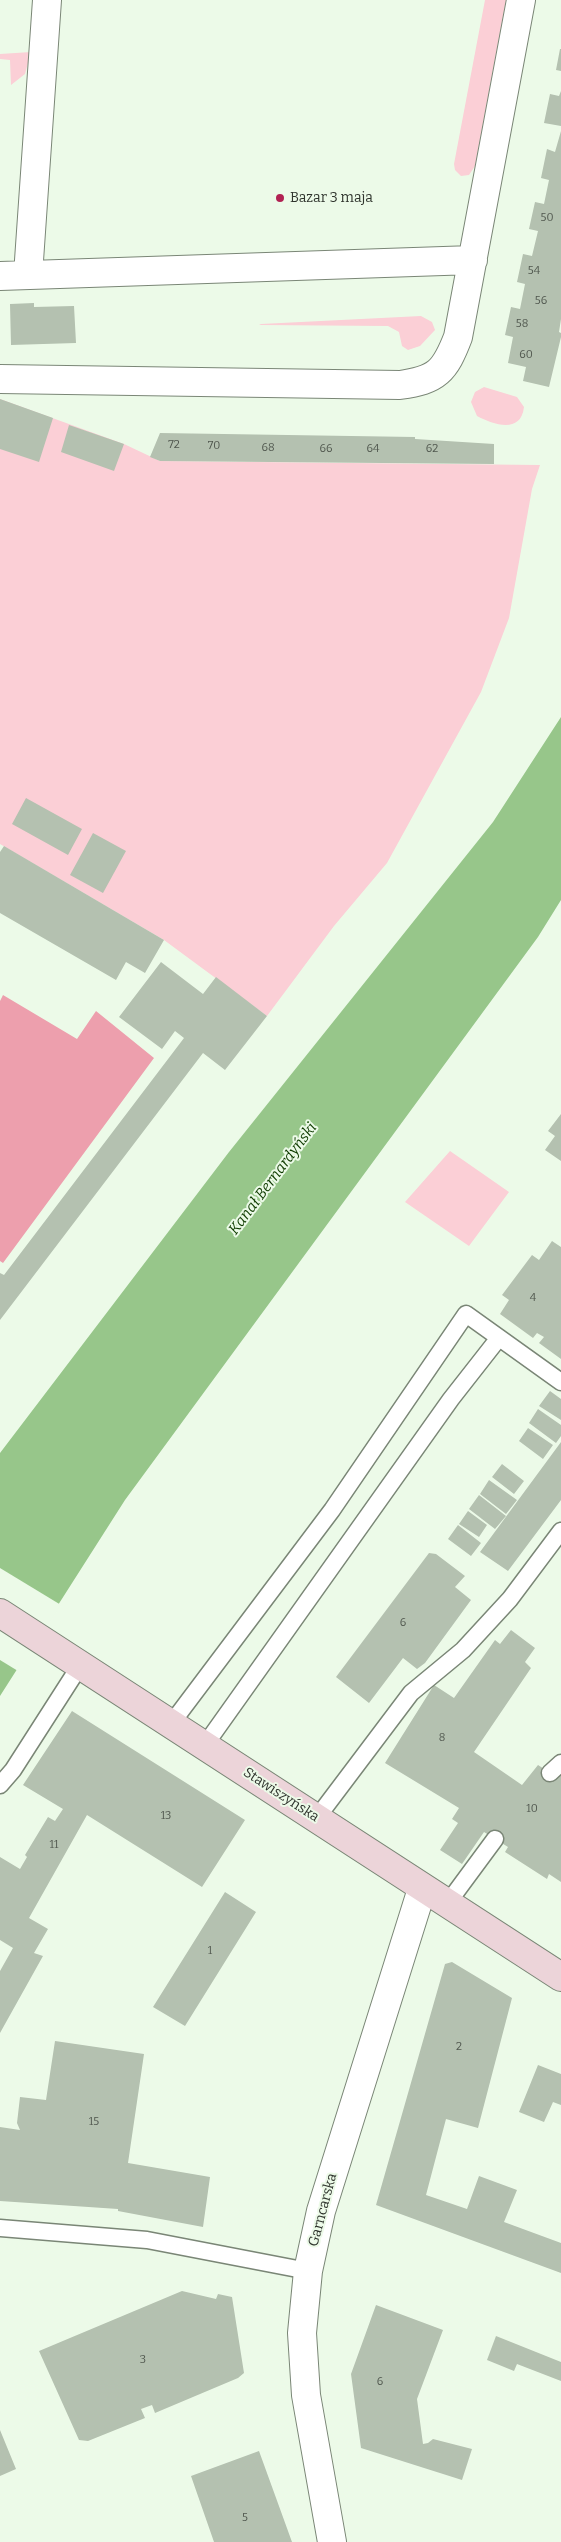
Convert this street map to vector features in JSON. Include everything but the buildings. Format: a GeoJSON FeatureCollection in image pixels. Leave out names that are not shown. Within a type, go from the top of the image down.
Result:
{"type":"FeatureCollection","features":[{"type":"Feature","properties":{"kind":"street"},"geometry":{"type":"LineString","coordinates":[[28,275],[47,0]]}},
{"type":"Feature","properties":{"kind":"street"},"geometry":{"type":"LineString","coordinates":[[0,379],[390,385],[423,382],[437,375],[449,361],[458,337],[521,0]]}},
{"type":"Feature","properties":{"kind":"street"},"geometry":{"type":"LineString","coordinates":[[0,276],[473,260]]}},
{"type":"Feature","properties":{"kind":"street","name":"Stawiszyńska"},"geometry":{"type":"LineString","coordinates":[[0,1613],[205,1745],[422,1889],[561,1977]]}},
{"type":"Feature","properties":{"kind":"street","name":"Garncarska"},"geometry":{"type":"LineString","coordinates":[[332,2542],[306,2395],[302,2333],[308,2271],[321,2211],[422,1889]]}},
{"type":"Feature","properties":{"kind":"lane"},"geometry":{"type":"LineString","coordinates":[[172,1724],[332,1510],[466,1314],[498,1339],[561,1382]]}},
{"type":"Feature","properties":{"kind":"lane"},"geometry":{"type":"LineString","coordinates":[[205,1745],[451,1399],[498,1339]]}},
{"type":"Feature","properties":{"kind":"lane"},"geometry":{"type":"LineString","coordinates":[[316,1819],[411,1693],[463,1650],[510,1599],[561,1532]]}},
{"type":"Feature","properties":{"kind":"lane"},"geometry":{"type":"LineString","coordinates":[[0,1785],[14,1770],[76,1661]]}},
{"type":"Feature","properties":{"kind":"lane"},"geometry":{"type":"LineString","coordinates":[[446,1904],[495,1838]]}},
{"type":"Feature","properties":{"kind":"lane"},"geometry":{"type":"LineString","coordinates":[[0,2228],[147,2240],[308,2271]]}},
{"type":"Feature","properties":{"kind":"shaded area"},"geometry":{"type":"Polygon","coordinates":[[[485,0],[506,0],[475,166],[469,175],[461,176],[455,170],[454,164],[485,0]]]}},
{"type":"Feature","properties":{"kind":"shaded area"},"geometry":{"type":"Polygon","coordinates":[[[31,52],[25,74],[11,85],[10,60],[0,59],[0,54],[31,52]]]}},
{"type":"Feature","properties":{"kind":"shaded area"},"geometry":{"type":"Polygon","coordinates":[[[421,316],[432,322],[435,330],[420,346],[408,350],[402,346],[399,332],[388,326],[259,325],[261,324],[421,316]]]}},
{"type":"Feature","properties":{"kind":"shaded area"},"geometry":{"type":"Polygon","coordinates":[[[484,387],[517,397],[524,407],[522,416],[518,421],[506,425],[491,422],[477,416],[471,402],[475,392],[484,387]]]}},
{"type":"Feature","properties":{"kind":"shaded area"},"geometry":{"type":"Polygon","coordinates":[[[0,399],[124,444],[160,461],[540,465],[532,489],[509,618],[481,692],[387,863],[334,926],[267,1016],[164,940],[0,844],[0,399]]]}},
{"type":"Feature","properties":{"kind":"shaded area"},"geometry":{"type":"Polygon","coordinates":[[[3,995],[77,1039],[96,1011],[154,1058],[3,1263],[0,1261],[0,1001],[3,995]]]}},
{"type":"Feature","properties":{"kind":"shaded area"},"geometry":{"type":"Polygon","coordinates":[[[450,1151],[509,1192],[469,1246],[405,1202],[450,1151]]]}},
{"type":"Feature","properties":{"kind":"water","name":"Kanał Bernardyński"},"geometry":{"type":"Polygon","coordinates":[[[561,717],[561,900],[538,937],[125,1500],[0,1696],[0,1453],[229,1152],[493,822],[561,717]]]}},
{"type":"Feature","properties":{"kind":"pier"},"geometry":{"type":"Polygon","coordinates":[[[0,1568],[61,1605],[18,1671],[0,1660],[0,1568]]]}},
{"type":"Feature","properties":{"kind":"place","name":"Bazar 3 maja"},"geometry":{"type":"Point","coordinates":[280,198]}}]}
